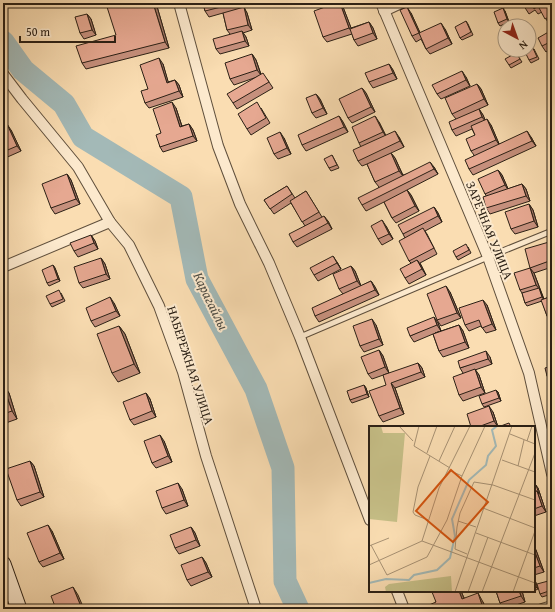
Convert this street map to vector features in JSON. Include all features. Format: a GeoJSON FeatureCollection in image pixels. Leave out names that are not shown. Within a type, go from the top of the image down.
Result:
{"type":"FeatureCollection","features":[{"type":"Feature","properties":{"kind":"main road"},"geometry":{"type":"LineString","coordinates":[[3,564],[19,609]]}},
{"type":"Feature","properties":{"kind":"street"},"geometry":{"type":"LineString","coordinates":[[179,3],[218,146],[240,204],[269,263],[300,337],[369,517]]}},
{"type":"Feature","properties":{"kind":"street"},"geometry":{"type":"LineString","coordinates":[[383,7],[401,3]]}},
{"type":"Feature","properties":{"kind":"street","name":"ЗАРЕЧНАЯ УЛИЦА"},"geometry":{"type":"LineString","coordinates":[[383,7],[488,257],[529,373],[552,474]]}},
{"type":"Feature","properties":{"kind":"street","name":"НАБЕРЕЖНАЯ УЛИЦА"},"geometry":{"type":"LineString","coordinates":[[3,74],[78,167],[110,222],[129,245],[159,306],[183,372],[206,456],[256,609]]}},
{"type":"Feature","properties":{"kind":"street"},"geometry":{"type":"LineString","coordinates":[[3,267],[110,222]]}},
{"type":"Feature","properties":{"kind":"street"},"geometry":{"type":"LineString","coordinates":[[397,592],[404,609]]}},
{"type":"Feature","properties":{"kind":"street"},"geometry":{"type":"LineString","coordinates":[[542,609],[552,606]]}},
{"type":"Feature","properties":{"kind":"lane"},"geometry":{"type":"LineString","coordinates":[[300,337],[552,231]]}},
{"type":"Feature","properties":{"kind":"building"},"geometry":{"type":"Polygon","coordinates":[[[121,3],[153,3],[165,42],[82,63],[76,46],[116,35],[107,7],[121,3]]]}},
{"type":"Feature","properties":{"kind":"building"},"geometry":{"type":"Polygon","coordinates":[[[203,3],[237,3],[205,11],[203,3]]]}},
{"type":"Feature","properties":{"kind":"building"},"geometry":{"type":"Polygon","coordinates":[[[340,3],[349,28],[323,37],[314,11],[340,3]]]}},
{"type":"Feature","properties":{"kind":"building"},"geometry":{"type":"Polygon","coordinates":[[[522,3],[552,3],[552,15],[545,19],[538,6],[534,9],[532,4],[525,8],[522,3]]]}},
{"type":"Feature","properties":{"kind":"building"},"geometry":{"type":"Polygon","coordinates":[[[244,7],[248,25],[227,30],[223,13],[244,7]]]}},
{"type":"Feature","properties":{"kind":"building"},"geometry":{"type":"Polygon","coordinates":[[[407,7],[419,33],[412,36],[400,10],[407,7]]]}},
{"type":"Feature","properties":{"kind":"building"},"geometry":{"type":"Polygon","coordinates":[[[503,8],[507,18],[497,18],[497,20],[494,12],[503,8]]]}},
{"type":"Feature","properties":{"kind":"building"},"geometry":{"type":"Polygon","coordinates":[[[87,14],[92,30],[80,33],[75,17],[87,14]]]}},
{"type":"Feature","properties":{"kind":"building"},"geometry":{"type":"Polygon","coordinates":[[[466,21],[471,32],[460,38],[455,27],[466,21]]]}},
{"type":"Feature","properties":{"kind":"building"},"geometry":{"type":"Polygon","coordinates":[[[369,22],[373,33],[354,40],[350,29],[369,22]]]}},
{"type":"Feature","properties":{"kind":"building"},"geometry":{"type":"Polygon","coordinates":[[[441,23],[448,38],[426,49],[419,33],[441,23]]]}},
{"type":"Feature","properties":{"kind":"building"},"geometry":{"type":"Polygon","coordinates":[[[552,30],[552,41],[542,46],[538,38],[552,30]]]}},
{"type":"Feature","properties":{"kind":"building"},"geometry":{"type":"Polygon","coordinates":[[[242,31],[245,41],[216,49],[213,39],[242,31]]]}},
{"type":"Feature","properties":{"kind":"building"},"geometry":{"type":"Polygon","coordinates":[[[252,54],[257,70],[230,79],[225,63],[252,54]]]}},
{"type":"Feature","properties":{"kind":"building"},"geometry":{"type":"Polygon","coordinates":[[[159,58],[167,83],[175,80],[179,91],[145,103],[141,91],[148,89],[140,65],[159,58]]]}},
{"type":"Feature","properties":{"kind":"building"},"geometry":{"type":"Polygon","coordinates":[[[519,58],[520,59],[509,65],[505,59],[519,58]]]}},
{"type":"Feature","properties":{"kind":"building"},"geometry":{"type":"Polygon","coordinates":[[[389,64],[393,73],[369,82],[365,73],[389,64]]]}},
{"type":"Feature","properties":{"kind":"building"},"geometry":{"type":"Polygon","coordinates":[[[462,71],[466,80],[437,94],[432,85],[462,71]]]}},
{"type":"Feature","properties":{"kind":"building"},"geometry":{"type":"Polygon","coordinates":[[[263,73],[269,82],[233,103],[227,94],[263,73]]]}},
{"type":"Feature","properties":{"kind":"building"},"geometry":{"type":"Polygon","coordinates":[[[477,84],[484,99],[452,114],[445,98],[477,84]]]}},
{"type":"Feature","properties":{"kind":"building"},"geometry":{"type":"Polygon","coordinates":[[[362,88],[371,107],[348,118],[339,99],[362,88]]]}},
{"type":"Feature","properties":{"kind":"building"},"geometry":{"type":"Polygon","coordinates":[[[316,94],[323,108],[312,113],[306,98],[316,94]]]}},
{"type":"Feature","properties":{"kind":"building"},"geometry":{"type":"Polygon","coordinates":[[[172,102],[180,127],[189,124],[193,136],[160,147],[156,135],[161,133],[153,109],[172,102]]]}},
{"type":"Feature","properties":{"kind":"building"},"geometry":{"type":"Polygon","coordinates":[[[257,102],[266,118],[247,129],[238,114],[257,102]]]}},
{"type":"Feature","properties":{"kind":"building"},"geometry":{"type":"Polygon","coordinates":[[[479,109],[482,117],[452,130],[449,122],[479,109]]]}},
{"type":"Feature","properties":{"kind":"building"},"geometry":{"type":"Polygon","coordinates":[[[339,116],[344,127],[302,145],[298,135],[339,116]]]}},
{"type":"Feature","properties":{"kind":"building"},"geometry":{"type":"Polygon","coordinates":[[[375,116],[383,132],[359,143],[352,127],[375,116]]]}},
{"type":"Feature","properties":{"kind":"building"},"geometry":{"type":"Polygon","coordinates":[[[487,119],[496,140],[471,151],[466,139],[475,135],[471,126],[487,119]]]}},
{"type":"Feature","properties":{"kind":"building"},"geometry":{"type":"Polygon","coordinates":[[[7,124],[17,146],[3,152],[3,126],[7,124]]]}},
{"type":"Feature","properties":{"kind":"building"},"geometry":{"type":"Polygon","coordinates":[[[395,131],[400,141],[358,161],[353,150],[395,131]]]}},
{"type":"Feature","properties":{"kind":"building"},"geometry":{"type":"Polygon","coordinates":[[[527,131],[532,141],[469,169],[465,160],[527,131]]]}},
{"type":"Feature","properties":{"kind":"building"},"geometry":{"type":"Polygon","coordinates":[[[280,132],[287,148],[274,154],[267,138],[280,132]]]}},
{"type":"Feature","properties":{"kind":"building"},"geometry":{"type":"Polygon","coordinates":[[[391,153],[399,171],[375,182],[367,164],[391,153]]]}},
{"type":"Feature","properties":{"kind":"building"},"geometry":{"type":"Polygon","coordinates":[[[332,155],[337,165],[329,168],[324,159],[332,155]]]}},
{"type":"Feature","properties":{"kind":"building"},"geometry":{"type":"Polygon","coordinates":[[[430,162],[434,169],[362,205],[358,198],[430,162]]]}},
{"type":"Feature","properties":{"kind":"building"},"geometry":{"type":"Polygon","coordinates":[[[498,170],[505,185],[485,194],[478,179],[498,170]]]}},
{"type":"Feature","properties":{"kind":"building"},"geometry":{"type":"Polygon","coordinates":[[[67,174],[76,199],[51,208],[42,184],[67,174]]]}},
{"type":"Feature","properties":{"kind":"building"},"geometry":{"type":"Polygon","coordinates":[[[522,184],[526,196],[486,208],[483,197],[522,184]]]}},
{"type":"Feature","properties":{"kind":"building"},"geometry":{"type":"Polygon","coordinates":[[[287,186],[292,194],[270,209],[264,200],[287,186]]]}},
{"type":"Feature","properties":{"kind":"building"},"geometry":{"type":"Polygon","coordinates":[[[407,190],[415,206],[392,218],[384,202],[407,190]]]}},
{"type":"Feature","properties":{"kind":"building"},"geometry":{"type":"Polygon","coordinates":[[[306,191],[319,212],[302,222],[290,201],[306,191]]]}},
{"type":"Feature","properties":{"kind":"building"},"geometry":{"type":"Polygon","coordinates":[[[529,204],[534,221],[511,229],[505,212],[529,204]]]}},
{"type":"Feature","properties":{"kind":"building"},"geometry":{"type":"Polygon","coordinates":[[[434,207],[438,216],[403,234],[398,225],[434,207]]]}},
{"type":"Feature","properties":{"kind":"building"},"geometry":{"type":"Polygon","coordinates":[[[324,216],[328,223],[293,242],[289,234],[324,216]]]}},
{"type":"Feature","properties":{"kind":"building"},"geometry":{"type":"Polygon","coordinates":[[[382,220],[389,234],[378,239],[371,226],[382,220]]]}},
{"type":"Feature","properties":{"kind":"building"},"geometry":{"type":"Polygon","coordinates":[[[423,228],[434,248],[409,261],[399,241],[423,228]]]}},
{"type":"Feature","properties":{"kind":"building"},"geometry":{"type":"Polygon","coordinates":[[[91,235],[94,243],[74,251],[70,243],[91,235]]]}},
{"type":"Feature","properties":{"kind":"building"},"geometry":{"type":"Polygon","coordinates":[[[549,242],[552,252],[552,260],[530,268],[525,249],[549,242]]]}},
{"type":"Feature","properties":{"kind":"building"},"geometry":{"type":"Polygon","coordinates":[[[466,244],[469,250],[456,257],[453,251],[466,244]]]}},
{"type":"Feature","properties":{"kind":"building"},"geometry":{"type":"Polygon","coordinates":[[[333,256],[337,263],[314,275],[310,268],[333,256]]]}},
{"type":"Feature","properties":{"kind":"building"},"geometry":{"type":"Polygon","coordinates":[[[101,258],[106,274],[79,283],[74,267],[101,258]]]}},
{"type":"Feature","properties":{"kind":"building"},"geometry":{"type":"Polygon","coordinates":[[[417,260],[422,269],[405,278],[400,269],[417,260]]]}},
{"type":"Feature","properties":{"kind":"building"},"geometry":{"type":"Polygon","coordinates":[[[53,265],[58,279],[47,283],[42,270],[53,265]]]}},
{"type":"Feature","properties":{"kind":"building"},"geometry":{"type":"Polygon","coordinates":[[[351,266],[357,281],[339,289],[333,274],[351,266]]]}},
{"type":"Feature","properties":{"kind":"building"},"geometry":{"type":"Polygon","coordinates":[[[530,268],[536,285],[520,290],[514,273],[530,268]]]}},
{"type":"Feature","properties":{"kind":"building"},"geometry":{"type":"Polygon","coordinates":[[[371,281],[375,290],[315,316],[312,308],[371,281]]]}},
{"type":"Feature","properties":{"kind":"building"},"geometry":{"type":"Polygon","coordinates":[[[446,286],[457,313],[437,320],[427,294],[446,286]]]}},
{"type":"Feature","properties":{"kind":"building"},"geometry":{"type":"Polygon","coordinates":[[[539,288],[542,297],[525,303],[522,293],[539,288]]]}},
{"type":"Feature","properties":{"kind":"building"},"geometry":{"type":"Polygon","coordinates":[[[59,290],[63,299],[50,304],[46,296],[59,290]]]}},
{"type":"Feature","properties":{"kind":"building"},"geometry":{"type":"Polygon","coordinates":[[[552,296],[552,314],[547,316],[541,300],[552,296]]]}},
{"type":"Feature","properties":{"kind":"building"},"geometry":{"type":"Polygon","coordinates":[[[110,297],[116,311],[91,321],[86,308],[110,297]]]}},
{"type":"Feature","properties":{"kind":"building"},"geometry":{"type":"Polygon","coordinates":[[[483,300],[492,324],[482,328],[479,320],[465,325],[459,308],[483,300]]]}},
{"type":"Feature","properties":{"kind":"building"},"geometry":{"type":"Polygon","coordinates":[[[434,317],[437,325],[410,336],[407,328],[434,317]]]}},
{"type":"Feature","properties":{"kind":"building"},"geometry":{"type":"Polygon","coordinates":[[[372,319],[379,339],[360,346],[353,326],[372,319]]]}},
{"type":"Feature","properties":{"kind":"building"},"geometry":{"type":"Polygon","coordinates":[[[459,325],[465,342],[439,351],[433,334],[459,325]]]}},
{"type":"Feature","properties":{"kind":"building"},"geometry":{"type":"Polygon","coordinates":[[[119,326],[134,364],[112,373],[97,334],[119,326]]]}},
{"type":"Feature","properties":{"kind":"building"},"geometry":{"type":"Polygon","coordinates":[[[379,350],[385,367],[368,374],[361,357],[379,350]]]}},
{"type":"Feature","properties":{"kind":"building"},"geometry":{"type":"Polygon","coordinates":[[[486,351],[488,359],[460,368],[458,361],[486,351]]]}},
{"type":"Feature","properties":{"kind":"building"},"geometry":{"type":"Polygon","coordinates":[[[418,363],[421,372],[391,383],[400,408],[379,416],[369,391],[386,385],[383,375],[418,363]]]}},
{"type":"Feature","properties":{"kind":"building"},"geometry":{"type":"Polygon","coordinates":[[[552,366],[552,375],[547,376],[545,368],[552,366]]]}},
{"type":"Feature","properties":{"kind":"building"},"geometry":{"type":"Polygon","coordinates":[[[475,369],[481,387],[459,395],[453,377],[475,369]]]}},
{"type":"Feature","properties":{"kind":"building"},"geometry":{"type":"Polygon","coordinates":[[[364,385],[367,394],[350,400],[347,391],[364,385]]]}},
{"type":"Feature","properties":{"kind":"building"},"geometry":{"type":"Polygon","coordinates":[[[3,386],[12,411],[3,414],[3,386]]]}},
{"type":"Feature","properties":{"kind":"building"},"geometry":{"type":"Polygon","coordinates":[[[496,390],[499,398],[482,404],[479,396],[496,390]]]}},
{"type":"Feature","properties":{"kind":"building"},"geometry":{"type":"Polygon","coordinates":[[[146,393],[152,411],[130,420],[123,402],[146,393]]]}},
{"type":"Feature","properties":{"kind":"building"},"geometry":{"type":"Polygon","coordinates":[[[489,406],[494,421],[481,426],[471,426],[467,414],[489,406]]]}},
{"type":"Feature","properties":{"kind":"building"},"geometry":{"type":"Polygon","coordinates":[[[509,423],[510,426],[501,426],[509,423]]]}},
{"type":"Feature","properties":{"kind":"building"},"geometry":{"type":"Polygon","coordinates":[[[160,435],[168,456],[152,463],[144,441],[160,435]]]}},
{"type":"Feature","properties":{"kind":"building"},"geometry":{"type":"Polygon","coordinates":[[[30,461],[40,492],[17,500],[6,469],[30,461]]]}},
{"type":"Feature","properties":{"kind":"building"},"geometry":{"type":"Polygon","coordinates":[[[178,483],[184,500],[162,508],[156,491],[178,483]]]}},
{"type":"Feature","properties":{"kind":"building"},"geometry":{"type":"Polygon","coordinates":[[[535,486],[539,494],[537,491],[535,492],[535,486]]]}},
{"type":"Feature","properties":{"kind":"building"},"geometry":{"type":"Polygon","coordinates":[[[537,491],[542,506],[535,509],[535,492],[537,491]]]}},
{"type":"Feature","properties":{"kind":"building"},"geometry":{"type":"Polygon","coordinates":[[[48,525],[60,553],[39,562],[27,533],[48,525]]]}},
{"type":"Feature","properties":{"kind":"building"},"geometry":{"type":"Polygon","coordinates":[[[191,527],[196,540],[175,548],[170,535],[191,527]]]}},
{"type":"Feature","properties":{"kind":"building"},"geometry":{"type":"Polygon","coordinates":[[[535,553],[540,566],[535,568],[535,553]]]}},
{"type":"Feature","properties":{"kind":"building"},"geometry":{"type":"Polygon","coordinates":[[[202,557],[208,572],[187,580],[181,565],[202,557]]]}},
{"type":"Feature","properties":{"kind":"building"},"geometry":{"type":"Polygon","coordinates":[[[552,580],[552,590],[540,594],[537,584],[552,580]]]}},
{"type":"Feature","properties":{"kind":"building"},"geometry":{"type":"Polygon","coordinates":[[[73,587],[82,609],[56,609],[51,596],[73,587]]]}},
{"type":"Feature","properties":{"kind":"building"},"geometry":{"type":"Polygon","coordinates":[[[432,592],[459,592],[462,599],[478,593],[482,605],[473,609],[430,609],[429,605],[436,602],[432,592]]]}},
{"type":"Feature","properties":{"kind":"building"},"geometry":{"type":"Polygon","coordinates":[[[496,592],[519,592],[521,596],[500,603],[496,592]]]}},
{"type":"Feature","properties":{"kind":"waterway","name":"Карагайлы"},"geometry":{"type":"LineString","coordinates":[[3,42],[23,70],[64,104],[83,137],[181,197],[197,279],[256,389],[283,468],[285,581],[298,609]]}}]}
